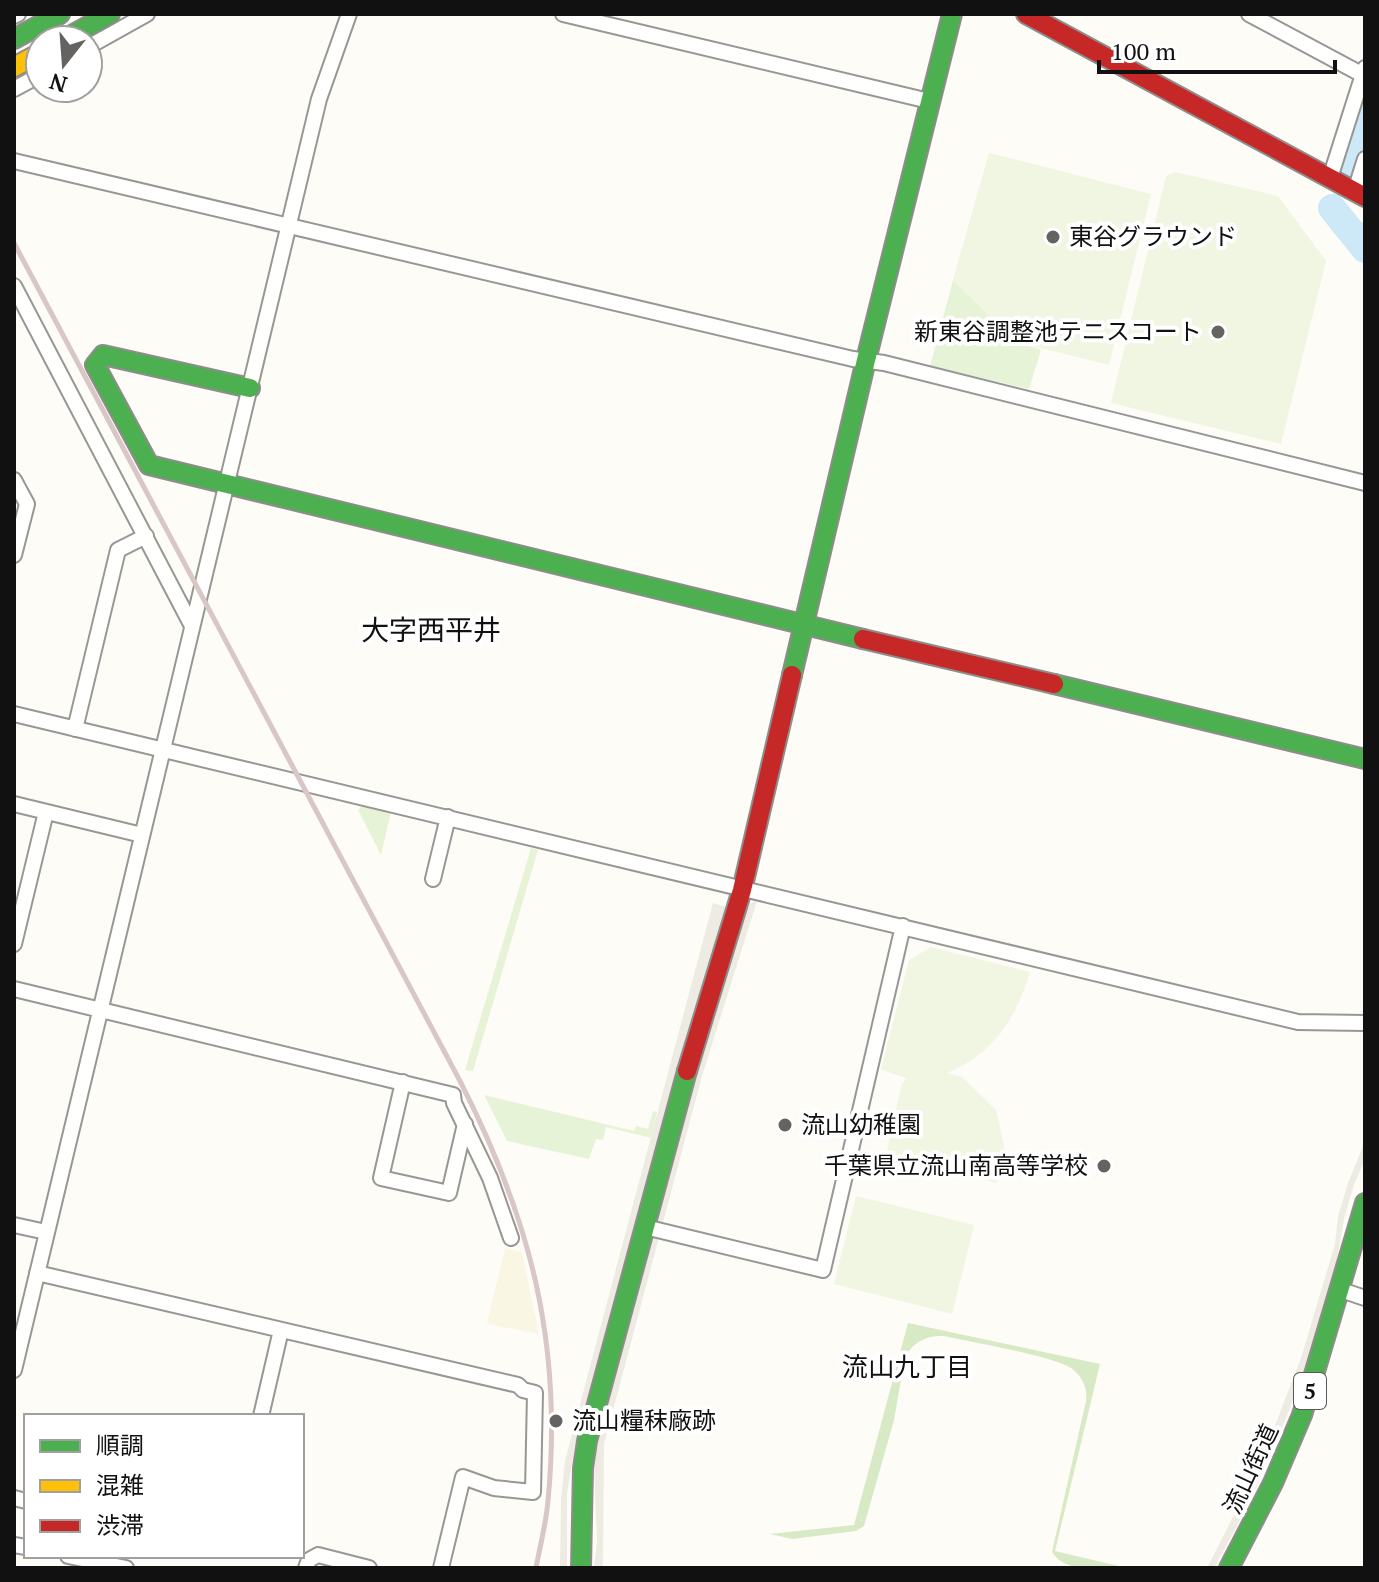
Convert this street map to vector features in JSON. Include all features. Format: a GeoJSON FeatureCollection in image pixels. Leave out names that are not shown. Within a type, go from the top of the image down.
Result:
{"type":"FeatureCollection","features":[{"type":"Feature","properties":{"kind":"street"},"geometry":{"type":"LineString","coordinates":[[21,35],[60,14]]}},
{"type":"Feature","properties":{"kind":"street"},"geometry":{"type":"LineString","coordinates":[[92,24],[110,14]]}},
{"type":"Feature","properties":{"kind":"street"},"geometry":{"type":"LineString","coordinates":[[104,38],[146,14]]}},
{"type":"Feature","properties":{"kind":"street"},"geometry":{"type":"LineString","coordinates":[[14,1370],[319,99],[349,14]]}},
{"type":"Feature","properties":{"kind":"street"},"geometry":{"type":"LineString","coordinates":[[563,14],[929,101]]}},
{"type":"Feature","properties":{"kind":"street"},"geometry":{"type":"LineString","coordinates":[[581,1568],[583,1468],[587,1441],[677,1102],[742,890],[866,360],[952,14]]}},
{"type":"Feature","properties":{"kind":"street"},"geometry":{"type":"LineString","coordinates":[[1026,14],[1360,194],[1364,163]]}},
{"type":"Feature","properties":{"kind":"street"},"geometry":{"type":"LineString","coordinates":[[1249,14],[1364,72],[1330,178]]}},
{"type":"Feature","properties":{"kind":"street"},"geometry":{"type":"LineString","coordinates":[[14,161],[866,360],[1365,483]]}},
{"type":"Feature","properties":{"kind":"street"},"geometry":{"type":"LineString","coordinates":[[14,286],[192,626]]}},
{"type":"Feature","properties":{"kind":"street"},"geometry":{"type":"LineString","coordinates":[[250,388],[103,355],[95,365],[149,465],[552,566],[1365,759]]}},
{"type":"Feature","properties":{"kind":"street"},"geometry":{"type":"LineString","coordinates":[[14,480],[27,504],[16,536],[14,555]]}},
{"type":"Feature","properties":{"kind":"street"},"geometry":{"type":"LineString","coordinates":[[75,729],[118,550],[146,536]]}},
{"type":"Feature","properties":{"kind":"street"},"geometry":{"type":"LineString","coordinates":[[14,714],[1298,1022],[1365,1023]]}},
{"type":"Feature","properties":{"kind":"street"},"geometry":{"type":"LineString","coordinates":[[14,804],[142,835]]}},
{"type":"Feature","properties":{"kind":"street"},"geometry":{"type":"LineString","coordinates":[[14,944],[46,812]]}},
{"type":"Feature","properties":{"kind":"street"},"geometry":{"type":"LineString","coordinates":[[433,879],[448,817]]}},
{"type":"Feature","properties":{"kind":"street"},"geometry":{"type":"LineString","coordinates":[[645,1227],[823,1270],[903,926]]}},
{"type":"Feature","properties":{"kind":"street"},"geometry":{"type":"LineString","coordinates":[[14,989],[453,1095],[490,1178],[511,1238]]}},
{"type":"Feature","properties":{"kind":"street"},"geometry":{"type":"LineString","coordinates":[[403,1082],[381,1178],[449,1193],[465,1124]]}},
{"type":"Feature","properties":{"kind":"street","name":"流山街道"},"geometry":{"type":"LineString","coordinates":[[1229,1568],[1273,1483],[1302,1415],[1365,1203]]}},
{"type":"Feature","properties":{"kind":"street"},"geometry":{"type":"LineString","coordinates":[[14,1225],[46,1232]]}},
{"type":"Feature","properties":{"kind":"street"},"geometry":{"type":"LineString","coordinates":[[37,1273],[518,1385],[535,1393],[533,1492],[494,1488],[463,1477],[441,1568]]}},
{"type":"Feature","properties":{"kind":"street"},"geometry":{"type":"LineString","coordinates":[[1341,1290],[1365,1298]]}},
{"type":"Feature","properties":{"kind":"street"},"geometry":{"type":"LineString","coordinates":[[261,1414],[281,1330]]}},
{"type":"Feature","properties":{"kind":"street"},"geometry":{"type":"LineString","coordinates":[[306,1568],[309,1560],[318,1555],[369,1568]]}},
{"type":"Feature","properties":{"kind":"street"},"geometry":{"type":"LineString","coordinates":[[78,1558],[126,1568]]}},
{"type":"Feature","properties":{"kind":"shaded area"},"geometry":{"type":"Polygon","coordinates":[[[757,901],[702,1076],[604,1444],[603,1558],[602,1568],[594,1568],[597,1542],[594,1465],[598,1434],[692,1083],[745,911],[749,904],[757,901]]]}},
{"type":"Feature","properties":{"kind":"shaded area"},"geometry":{"type":"Polygon","coordinates":[[[713,903],[726,907],[678,1064],[575,1444],[567,1494],[567,1568],[560,1568],[565,1461],[713,903]]]}},
{"type":"Feature","properties":{"kind":"shaded area"},"geometry":{"type":"Polygon","coordinates":[[[1365,1141],[1365,1159],[1344,1219],[1337,1260],[1309,1357],[1259,1482],[1214,1568],[1207,1568],[1261,1462],[1301,1358],[1335,1244],[1338,1216],[1365,1141]]]}},
{"type":"Feature","properties":{"kind":"shaded area"},"geometry":{"type":"Polygon","coordinates":[[[505,1248],[522,1252],[539,1334],[487,1324],[505,1248]]]}},
{"type":"Feature","properties":{"kind":"green space","name":"東谷グラウンド"},"geometry":{"type":"Polygon","coordinates":[[[989,153],[1151,194],[1109,365],[1016,342],[953,280],[989,153]]]}},
{"type":"Feature","properties":{"kind":"green space","name":"新東谷調整池テニスコート"},"geometry":{"type":"Polygon","coordinates":[[[1175,172],[1278,196],[1326,261],[1281,444],[1111,403],[1166,176],[1175,172]]]}},
{"type":"Feature","properties":{"kind":"green space"},"geometry":{"type":"Polygon","coordinates":[[[953,280],[1016,342],[1041,350],[1029,389],[930,366],[953,280]]]}},
{"type":"Feature","properties":{"kind":"green space"},"geometry":{"type":"Polygon","coordinates":[[[363,805],[391,812],[381,855],[358,810],[363,805]]]}},
{"type":"Feature","properties":{"kind":"green space"},"geometry":{"type":"Polygon","coordinates":[[[531,848],[538,850],[473,1071],[465,1070],[531,848]]]}},
{"type":"Feature","properties":{"kind":"green space"},"geometry":{"type":"Polygon","coordinates":[[[931,947],[1030,972],[1018,1005],[1001,1033],[978,1056],[947,1073],[962,1077],[996,1110],[1006,1154],[996,1183],[886,1155],[902,1083],[907,1079],[881,1069],[909,960],[931,947]]]}},
{"type":"Feature","properties":{"kind":"green space"},"geometry":{"type":"Polygon","coordinates":[[[484,1095],[634,1131],[636,1126],[648,1129],[653,1111],[657,1112],[651,1138],[606,1127],[603,1140],[596,1139],[589,1159],[507,1141],[484,1095]]]}},
{"type":"Feature","properties":{"kind":"green space"},"geometry":{"type":"Polygon","coordinates":[[[856,1196],[974,1225],[952,1314],[834,1284],[856,1196]]]}},
{"type":"Feature","properties":{"kind":"green space"},"geometry":{"type":"Polygon","coordinates":[[[908,1323],[1100,1364],[1055,1551],[1127,1568],[1076,1567],[1052,1552],[1086,1401],[1085,1387],[1078,1375],[1062,1363],[944,1336],[921,1340],[905,1357],[894,1420],[864,1526],[856,1531],[792,1539],[770,1534],[854,1525],[908,1323]]]}},
{"type":"Feature","properties":{"kind":"waterway"},"geometry":{"type":"LineString","coordinates":[[1344,165],[1365,97]]}},
{"type":"Feature","properties":{"kind":"waterway"},"geometry":{"type":"LineString","coordinates":[[1332,208],[1365,227]]}},
{"type":"Feature","properties":{"kind":"waterway"},"geometry":{"type":"LineString","coordinates":[[1332,208],[1365,249]]}},
{"type":"Feature","properties":{"kind":"railway"},"geometry":{"type":"LineString","coordinates":[[14,243],[460,1081],[506,1183],[536,1285],[551,1389],[548,1501],[536,1568]]}},
{"type":"Feature","properties":{"kind":"traffic: fast"},"geometry":{"type":"LineString","coordinates":[[14,39],[60,14]]}},
{"type":"Feature","properties":{"kind":"traffic: fast"},"geometry":{"type":"LineString","coordinates":[[92,24],[110,14]]}},
{"type":"Feature","properties":{"kind":"traffic: fast"},"geometry":{"type":"LineString","coordinates":[[792,675],[952,14]]}},
{"type":"Feature","properties":{"kind":"traffic: fast"},"geometry":{"type":"LineString","coordinates":[[250,388],[103,355],[95,365],[149,465],[863,639]]}},
{"type":"Feature","properties":{"kind":"traffic: fast"},"geometry":{"type":"LineString","coordinates":[[1054,684],[1365,759]]}},
{"type":"Feature","properties":{"kind":"traffic: fast"},"geometry":{"type":"LineString","coordinates":[[581,1568],[583,1468],[587,1441],[687,1071]]}},
{"type":"Feature","properties":{"kind":"traffic: fast"},"geometry":{"type":"LineString","coordinates":[[1229,1568],[1273,1483],[1302,1415],[1365,1203]]}},
{"type":"Feature","properties":{"kind":"traffic: slow"},"geometry":{"type":"LineString","coordinates":[[14,67],[24,62]]}},
{"type":"Feature","properties":{"kind":"traffic: jam"},"geometry":{"type":"LineString","coordinates":[[1026,14],[1365,197]]}},
{"type":"Feature","properties":{"kind":"traffic: jam"},"geometry":{"type":"LineString","coordinates":[[863,639],[1054,684]]}},
{"type":"Feature","properties":{"kind":"traffic: jam"},"geometry":{"type":"LineString","coordinates":[[687,1071],[742,890],[792,675]]}},
{"type":"Feature","properties":{"kind":"place","name":"東谷グラウンド"},"geometry":{"type":"Point","coordinates":[1053,237]}},
{"type":"Feature","properties":{"kind":"place","name":"新東谷調整池テニスコート"},"geometry":{"type":"Point","coordinates":[1218,332]}},
{"type":"Feature","properties":{"kind":"place","name":"流山幼稚園"},"geometry":{"type":"Point","coordinates":[785,1125]}},
{"type":"Feature","properties":{"kind":"place","name":"千葉県立流山南高等学校"},"geometry":{"type":"Point","coordinates":[1104,1166]}},
{"type":"Feature","properties":{"kind":"place","name":"流山糧秣廠跡"},"geometry":{"type":"Point","coordinates":[556,1421]}},
{"type":"Feature","properties":{"kind":"district","name":"大字西平井"},"geometry":{"type":"Point","coordinates":[431,630]}},
{"type":"Feature","properties":{"kind":"district","name":"流山九丁目"},"geometry":{"type":"Point","coordinates":[907,1367]}}]}
